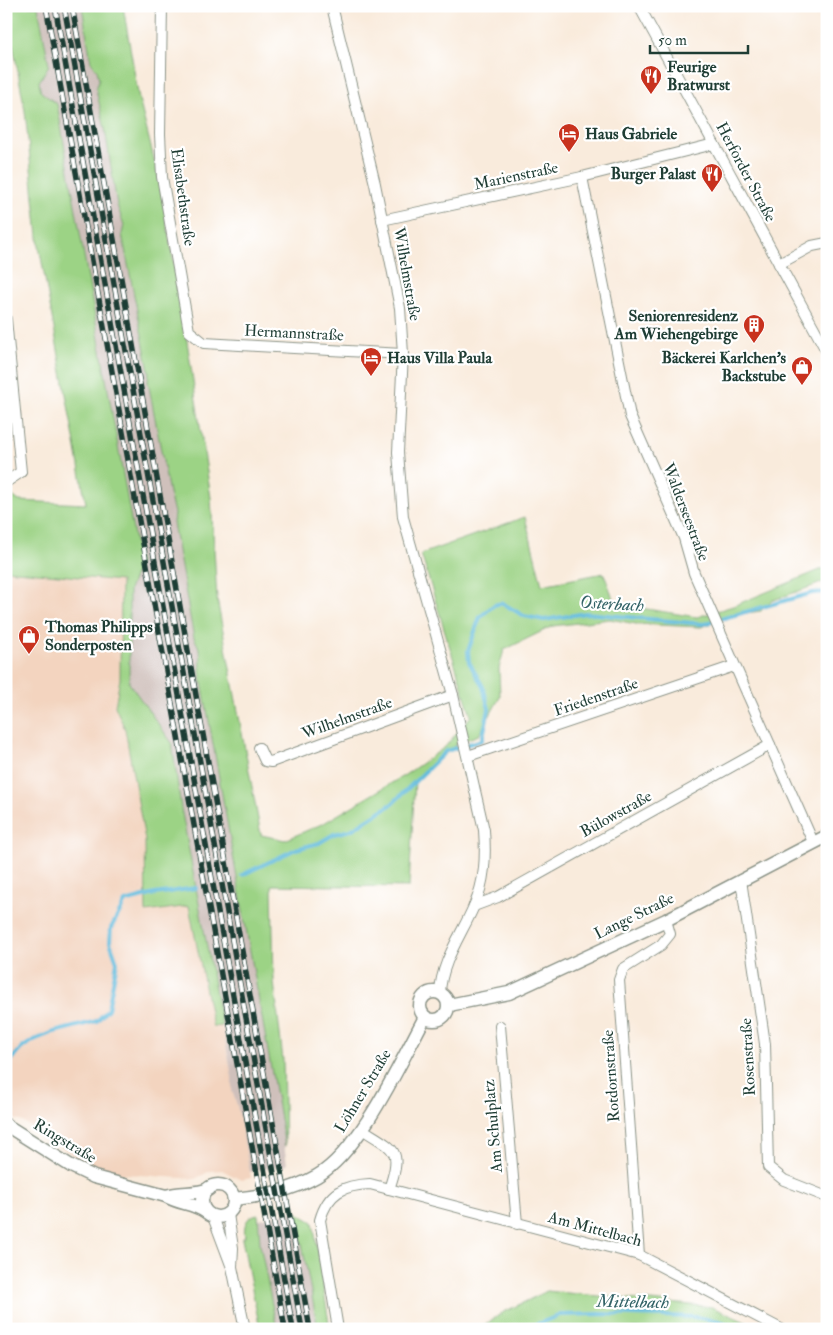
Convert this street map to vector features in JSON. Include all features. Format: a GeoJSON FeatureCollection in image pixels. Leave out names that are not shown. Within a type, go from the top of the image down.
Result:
{"type":"FeatureCollection","features":[{"type":"Feature","properties":{"kind":"street","name":"Elisabethstraße"},"geometry":{"type":"LineString","coordinates":[[162,6],[160,134],[162,177],[189,331]]}},
{"type":"Feature","properties":{"kind":"street","name":"Wilhelmstraße"},"geometry":{"type":"LineString","coordinates":[[332,6],[382,220],[400,308],[403,354],[398,478],[403,516],[454,695],[467,752]]}},
{"type":"Feature","properties":{"kind":"street","name":"Herforder Straße"},"geometry":{"type":"LineString","coordinates":[[639,6],[827,352]]}},
{"type":"Feature","properties":{"kind":"street","name":"Marienstraße"},"geometry":{"type":"LineString","coordinates":[[382,220],[582,177],[714,144]]}},
{"type":"Feature","properties":{"kind":"street","name":"Walderseestraße"},"geometry":{"type":"LineString","coordinates":[[582,177],[630,416],[684,538],[694,573],[705,594],[734,666],[813,842]]}},
{"type":"Feature","properties":{"kind":"street"},"geometry":{"type":"LineString","coordinates":[[779,264],[812,246],[827,243]]}},
{"type":"Feature","properties":{"kind":"street"},"geometry":{"type":"LineString","coordinates":[[6,319],[20,472],[6,482]]}},
{"type":"Feature","properties":{"kind":"street","name":"Hermannstraße"},"geometry":{"type":"LineString","coordinates":[[189,331],[204,343],[403,354]]}},
{"type":"Feature","properties":{"kind":"street","name":"Friedenstraße"},"geometry":{"type":"LineString","coordinates":[[467,752],[734,666]]}},
{"type":"Feature","properties":{"kind":"street","name":"Wilhelmstraße"},"geometry":{"type":"LineString","coordinates":[[259,748],[265,761],[271,762],[454,695]]}},
{"type":"Feature","properties":{"kind":"street","name":"Bülowstraße"},"geometry":{"type":"LineString","coordinates":[[474,906],[498,897],[770,745]]}},
{"type":"Feature","properties":{"kind":"street"},"geometry":{"type":"LineString","coordinates":[[440,992],[447,963],[474,906],[484,876],[485,847],[481,813],[467,752]]}},
{"type":"Feature","properties":{"kind":"street","name":"Lange Straße"},"geometry":{"type":"LineString","coordinates":[[448,1005],[509,993],[666,920],[827,836]]}},
{"type":"Feature","properties":{"kind":"street","name":"Rosenstraße"},"geometry":{"type":"LineString","coordinates":[[741,880],[765,1044],[768,1167],[784,1180],[827,1198]]}},
{"type":"Feature","properties":{"kind":"street","name":"Rotdornstraße"},"geometry":{"type":"LineString","coordinates":[[639,1254],[619,980],[623,969],[661,945],[670,934],[666,920]]}},
{"type":"Feature","properties":{"kind":"street"},"geometry":{"type":"LineString","coordinates":[[431,992],[440,992],[446,998],[448,1005],[446,1014],[438,1020],[425,1017],[420,1009],[421,1000],[431,992]]}},
{"type":"Feature","properties":{"kind":"street","name":"Löhner Straße"},"geometry":{"type":"LineString","coordinates":[[234,1199],[277,1192],[308,1181],[334,1164],[362,1129],[425,1017]]}},
{"type":"Feature","properties":{"kind":"street","name":"Am Schulplatz"},"geometry":{"type":"LineString","coordinates":[[500,1026],[517,1224]]}},
{"type":"Feature","properties":{"kind":"street","name":"Ringstraße"},"geometry":{"type":"LineString","coordinates":[[6,1125],[71,1166],[94,1177],[166,1196],[175,1201],[197,1205],[210,1215]]}},
{"type":"Feature","properties":{"kind":"street"},"geometry":{"type":"LineString","coordinates":[[362,1129],[388,1146],[395,1154],[396,1168],[389,1189]]}},
{"type":"Feature","properties":{"kind":"street","name":"Am Mittelbach"},"geometry":{"type":"LineString","coordinates":[[338,1329],[320,1228],[323,1211],[332,1196],[345,1187],[370,1184],[407,1196],[639,1254],[781,1329]]}},
{"type":"Feature","properties":{"kind":"street"},"geometry":{"type":"LineString","coordinates":[[232,1267],[228,1214],[234,1199],[232,1194],[224,1187],[213,1186],[202,1197],[203,1208],[210,1215],[232,1267],[245,1329]]}},
{"type":"Feature","properties":{"kind":"street","name":"Ringstraße"},"geometry":{"type":"LineString","coordinates":[[166,1196],[177,1192],[198,1194],[209,1188]]}},
{"type":"Feature","properties":{"kind":"street"},"geometry":{"type":"LineString","coordinates":[[210,1215],[228,1214]]}},
{"type":"Feature","properties":{"kind":"shaded area"},"geometry":{"type":"Polygon","coordinates":[[[38,6],[82,6],[91,62],[97,70],[99,80],[96,89],[105,129],[117,205],[124,225],[122,234],[149,371],[148,381],[174,513],[173,523],[194,638],[199,647],[202,661],[200,671],[276,1089],[287,1165],[250,1172],[237,1105],[232,1091],[232,1077],[181,808],[172,743],[129,683],[129,590],[139,564],[77,215],[39,82],[49,65],[38,6]]]}},
{"type":"Feature","properties":{"kind":"shaded area"},"geometry":{"type":"Polygon","coordinates":[[[6,570],[121,581],[120,679],[115,706],[125,729],[145,840],[146,911],[189,906],[213,1026],[222,1026],[232,1077],[232,1091],[237,1105],[251,1178],[241,1180],[222,1170],[210,1171],[195,1179],[111,1173],[76,1157],[23,1122],[6,1116],[6,570]]]}},
{"type":"Feature","properties":{"kind":"shaded area"},"geometry":{"type":"Polygon","coordinates":[[[296,1212],[318,1329],[277,1329],[266,1277],[260,1244],[259,1219],[296,1212]]]}},
{"type":"Feature","properties":{"kind":"green space"},"geometry":{"type":"Polygon","coordinates":[[[6,6],[38,6],[49,65],[39,82],[41,92],[57,104],[139,564],[129,590],[129,683],[172,743],[181,808],[222,1026],[213,1027],[189,906],[146,912],[145,840],[125,729],[115,706],[120,679],[121,581],[6,570],[6,495],[11,495],[19,501],[86,504],[39,246],[25,111],[6,6]]]}},
{"type":"Feature","properties":{"kind":"green space"},"geometry":{"type":"Polygon","coordinates":[[[82,6],[123,6],[139,99],[159,179],[185,328],[211,498],[217,599],[261,835],[285,840],[324,823],[405,775],[445,747],[471,716],[421,554],[525,517],[542,585],[604,573],[615,604],[697,617],[733,606],[827,567],[827,581],[771,601],[761,611],[738,614],[701,627],[636,624],[610,619],[553,626],[504,650],[499,668],[500,697],[479,735],[459,742],[415,780],[409,887],[272,885],[274,982],[283,1060],[285,1146],[200,671],[200,654],[194,638],[173,523],[174,513],[148,381],[149,371],[122,234],[124,225],[117,205],[105,129],[96,89],[99,80],[97,70],[91,62],[82,6]]]}},
{"type":"Feature","properties":{"kind":"green space"},"geometry":{"type":"Polygon","coordinates":[[[296,1212],[313,1222],[330,1329],[318,1329],[296,1212]]]}},
{"type":"Feature","properties":{"kind":"green space"},"geometry":{"type":"Polygon","coordinates":[[[258,1214],[260,1244],[277,1329],[260,1329],[242,1239],[245,1237],[244,1229],[246,1222],[258,1214]]]}},
{"type":"Feature","properties":{"kind":"green space"},"geometry":{"type":"Polygon","coordinates":[[[547,1291],[712,1307],[761,1329],[479,1329],[502,1313],[547,1291]]]}},
{"type":"Feature","properties":{"kind":"waterway","name":"Osterbach"},"geometry":{"type":"LineString","coordinates":[[242,875],[296,849],[319,843],[334,834],[351,830],[392,804],[446,751],[482,740],[489,709],[483,687],[469,662],[468,651],[480,617],[494,605],[502,603],[524,616],[544,620],[586,613],[703,624],[812,593],[827,592]]}},
{"type":"Feature","properties":{"kind":"waterway","name":"Osterbach"},"geometry":{"type":"LineString","coordinates":[[6,1065],[22,1048],[34,1040],[54,1032],[97,1021],[108,1009],[117,962],[110,942],[111,928],[125,902],[155,894],[196,888]]}},
{"type":"Feature","properties":{"kind":"waterway","name":"Mittelbach"},"geometry":{"type":"LineString","coordinates":[[525,1329],[560,1315],[600,1314],[694,1317],[720,1321],[740,1329]]}},
{"type":"Feature","properties":{"kind":"railway"},"geometry":{"type":"LineString","coordinates":[[46,6],[285,1329]]}},
{"type":"Feature","properties":{"kind":"railway"},"geometry":{"type":"LineString","coordinates":[[55,6],[293,1329]]}},
{"type":"Feature","properties":{"kind":"railway"},"geometry":{"type":"LineString","coordinates":[[64,6],[302,1329]]}},
{"type":"Feature","properties":{"kind":"railway"},"geometry":{"type":"LineString","coordinates":[[72,6],[310,1329]]}},
{"type":"Feature","properties":{"kind":"place","name":"Feurige Bratwurst"},"geometry":{"type":"Point","coordinates":[651,95]}},
{"type":"Feature","properties":{"kind":"place","name":"Haus Gabriele"},"geometry":{"type":"Point","coordinates":[569,153]}},
{"type":"Feature","properties":{"kind":"place","name":"Burger Palast"},"geometry":{"type":"Point","coordinates":[712,193]}},
{"type":"Feature","properties":{"kind":"place","name":"Seniorenresidenz Am Wiehengebirge"},"geometry":{"type":"Point","coordinates":[754,344]}},
{"type":"Feature","properties":{"kind":"place","name":"Haus Villa Paula"},"geometry":{"type":"Point","coordinates":[371,377]}},
{"type":"Feature","properties":{"kind":"place","name":"Bäckerei Karlchen's Backstube"},"geometry":{"type":"Point","coordinates":[802,386]}},
{"type":"Feature","properties":{"kind":"place","name":"Thomas Philipps Sonderposten"},"geometry":{"type":"Point","coordinates":[29,655]}}]}
